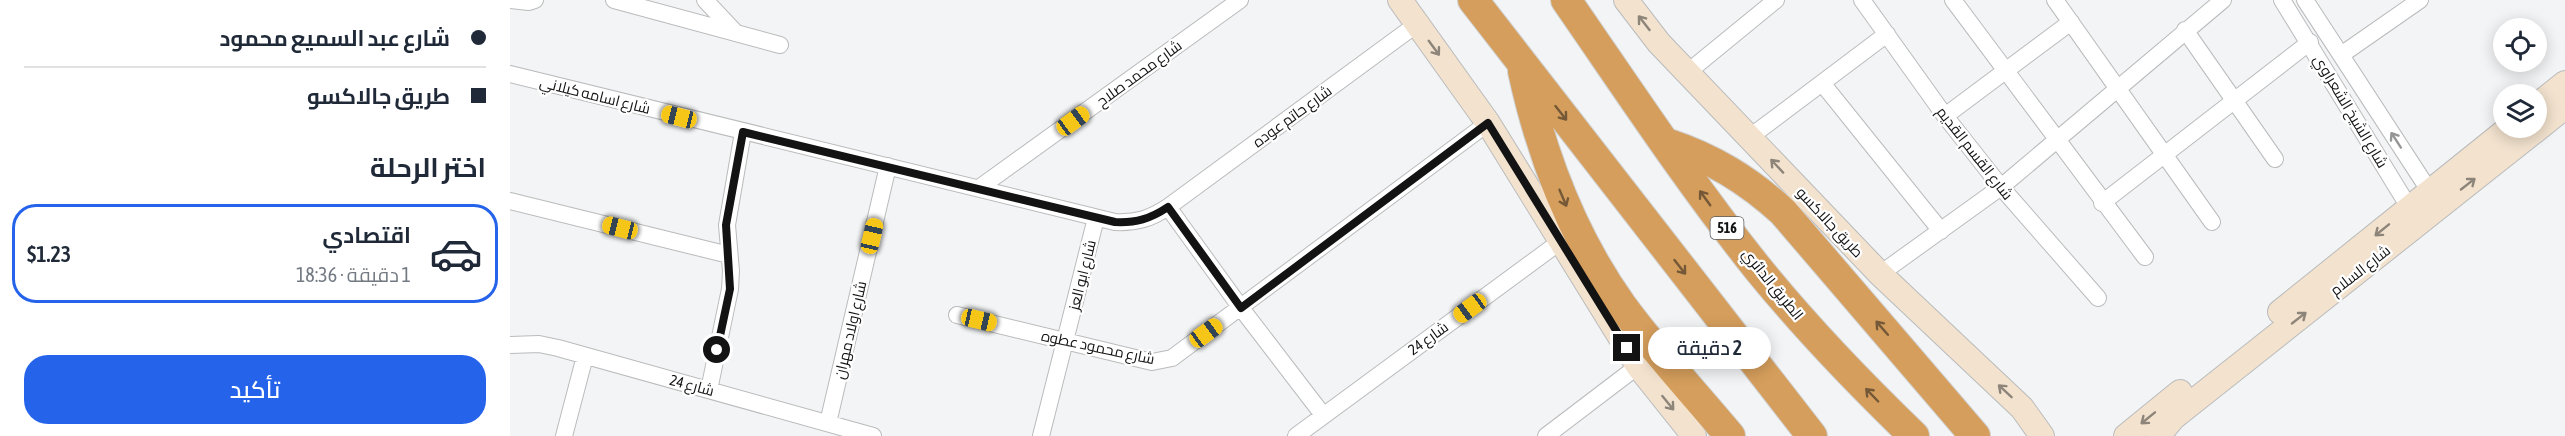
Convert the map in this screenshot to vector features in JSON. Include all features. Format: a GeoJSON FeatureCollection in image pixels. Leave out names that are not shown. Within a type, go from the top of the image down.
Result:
{"type":"FeatureCollection","features":[{"type":"Feature","properties":{"kind":"highway"},"geometry":{"type":"LineString","coordinates":[[1473,0],[1812,436]]}},
{"type":"Feature","properties":{"kind":"highway","name":"الطريق الدائري"},"geometry":{"type":"LineString","coordinates":[[1566,0],[1730,232],[1797,315],[1879,403],[1914,436]]}},
{"type":"Feature","properties":{"kind":"highway"},"geometry":{"type":"LineString","coordinates":[[1521,62],[1534,118],[1552,172],[1583,241],[1623,306],[1730,436]]}},
{"type":"Feature","properties":{"kind":"highway"},"geometry":{"type":"LineString","coordinates":[[1666,144],[1687,150],[1728,169],[1783,213],[1975,436]]}},
{"type":"Feature","properties":{"kind":"street"},"geometry":{"type":"LineString","coordinates":[[510,0],[522,2],[535,0]]}},
{"type":"Feature","properties":{"kind":"street"},"geometry":{"type":"LineString","coordinates":[[614,0],[780,45]]}},
{"type":"Feature","properties":{"kind":"street"},"geometry":{"type":"LineString","coordinates":[[705,0],[736,33]]}},
{"type":"Feature","properties":{"kind":"street","name":"شارع محمد صلاح"},"geometry":{"type":"LineString","coordinates":[[980,188],[1240,0]]}},
{"type":"Feature","properties":{"kind":"street"},"geometry":{"type":"LineString","coordinates":[[1400,0],[1488,123],[1638,366],[1694,436]]}},
{"type":"Feature","properties":{"kind":"street","name":"طريق جالاكسو"},"geometry":{"type":"LineString","coordinates":[[1626,0],[1659,43],[1880,274],[2022,408],[2042,436]]}},
{"type":"Feature","properties":{"kind":"street","name":"شارع القسم القديم"},"geometry":{"type":"LineString","coordinates":[[1862,0],[1945,116],[2001,187],[2098,298]]}},
{"type":"Feature","properties":{"kind":"street"},"geometry":{"type":"LineString","coordinates":[[1953,0],[2102,203],[2145,257]]}},
{"type":"Feature","properties":{"kind":"street"},"geometry":{"type":"LineString","coordinates":[[2055,0],[2212,222]]}},
{"type":"Feature","properties":{"kind":"street"},"geometry":{"type":"LineString","coordinates":[[1880,274],[2001,187],[2223,0]]}},
{"type":"Feature","properties":{"kind":"street","name":"شارع الشيخ الشعراوي"},"geometry":{"type":"LineString","coordinates":[[2283,0],[2414,215]]}},
{"type":"Feature","properties":{"kind":"street","name":"شارع الشيخ الشعراوي"},"geometry":{"type":"LineString","coordinates":[[2305,0],[2434,199]]}},
{"type":"Feature","properties":{"kind":"street"},"geometry":{"type":"LineString","coordinates":[[2341,56],[2420,0]]}},
{"type":"Feature","properties":{"kind":"street"},"geometry":{"type":"LineString","coordinates":[[1689,72],[1767,3]]}},
{"type":"Feature","properties":{"kind":"street"},"geometry":{"type":"LineString","coordinates":[[1945,116],[2071,22]]}},
{"type":"Feature","properties":{"kind":"street","name":"شارع حاتم عوده"},"geometry":{"type":"LineString","coordinates":[[1168,207],[1417,24]]}},
{"type":"Feature","properties":{"kind":"street"},"geometry":{"type":"LineString","coordinates":[[2186,30],[2275,159]]}},
{"type":"Feature","properties":{"kind":"street"},"geometry":{"type":"LineString","coordinates":[[1750,137],[1887,34]]}},
{"type":"Feature","properties":{"kind":"street"},"geometry":{"type":"LineString","coordinates":[[2102,203],[2310,42]]}},
{"type":"Feature","properties":{"kind":"street","name":"شارع اسامه كيلاني"},"geometry":{"type":"LineString","coordinates":[[510,74],[1115,222],[1134,223],[1152,218],[1168,207]]}},
{"type":"Feature","properties":{"kind":"street"},"geometry":{"type":"LineString","coordinates":[[1822,82],[1941,231]]}},
{"type":"Feature","properties":{"kind":"street"},"geometry":{"type":"LineString","coordinates":[[2547,97],[2565,83]]}},
{"type":"Feature","properties":{"kind":"street","name":"شارع السلام"},"geometry":{"type":"LineString","coordinates":[[2126,436],[2434,199],[2565,107]]}},
{"type":"Feature","properties":{"kind":"street","name":"شارع محمود عطوه"},"geometry":{"type":"LineString","coordinates":[[957,315],[1152,362],[1172,358],[1488,123]]}},
{"type":"Feature","properties":{"kind":"street"},"geometry":{"type":"LineString","coordinates":[[709,390],[730,289],[726,239],[728,212],[743,132]]}},
{"type":"Feature","properties":{"kind":"street","name":"شارع السلام"},"geometry":{"type":"LineString","coordinates":[[2434,199],[2498,138]]}},
{"type":"Feature","properties":{"kind":"street","name":"شارع اولاد مهران"},"geometry":{"type":"LineString","coordinates":[[828,423],[888,166]]}},
{"type":"Feature","properties":{"kind":"street"},"geometry":{"type":"LineString","coordinates":[[510,201],[729,255]]}},
{"type":"Feature","properties":{"kind":"street"},"geometry":{"type":"LineString","coordinates":[[1168,207],[1241,308],[1323,415]]}},
{"type":"Feature","properties":{"kind":"street","name":"شارع السلام"},"geometry":{"type":"LineString","coordinates":[[2158,436],[2174,417],[2414,215]]}},
{"type":"Feature","properties":{"kind":"street","name":"شارع ابو العز"},"geometry":{"type":"LineString","coordinates":[[1041,436],[1096,218]]}},
{"type":"Feature","properties":{"kind":"street","name":"شارع 24"},"geometry":{"type":"LineString","coordinates":[[1306,433],[1323,415],[1561,241]]}},
{"type":"Feature","properties":{"kind":"street","name":"شارع 24"},"geometry":{"type":"LineString","coordinates":[[510,345],[539,344],[828,423],[849,433],[873,436]]}},
{"type":"Feature","properties":{"kind":"street"},"geometry":{"type":"LineString","coordinates":[[564,436],[585,356]]}},
{"type":"Feature","properties":{"kind":"street"},"geometry":{"type":"LineString","coordinates":[[1546,436],[1638,366]]}},
{"type":"Feature","properties":{"kind":"route"},"geometry":{"type":"LineString","coordinates":[[717,350],[730,289],[731,271],[726,225],[743,132],[1115,222],[1134,223],[1152,218],[1168,207],[1241,308],[1488,123],[1627,348]]}}]}
